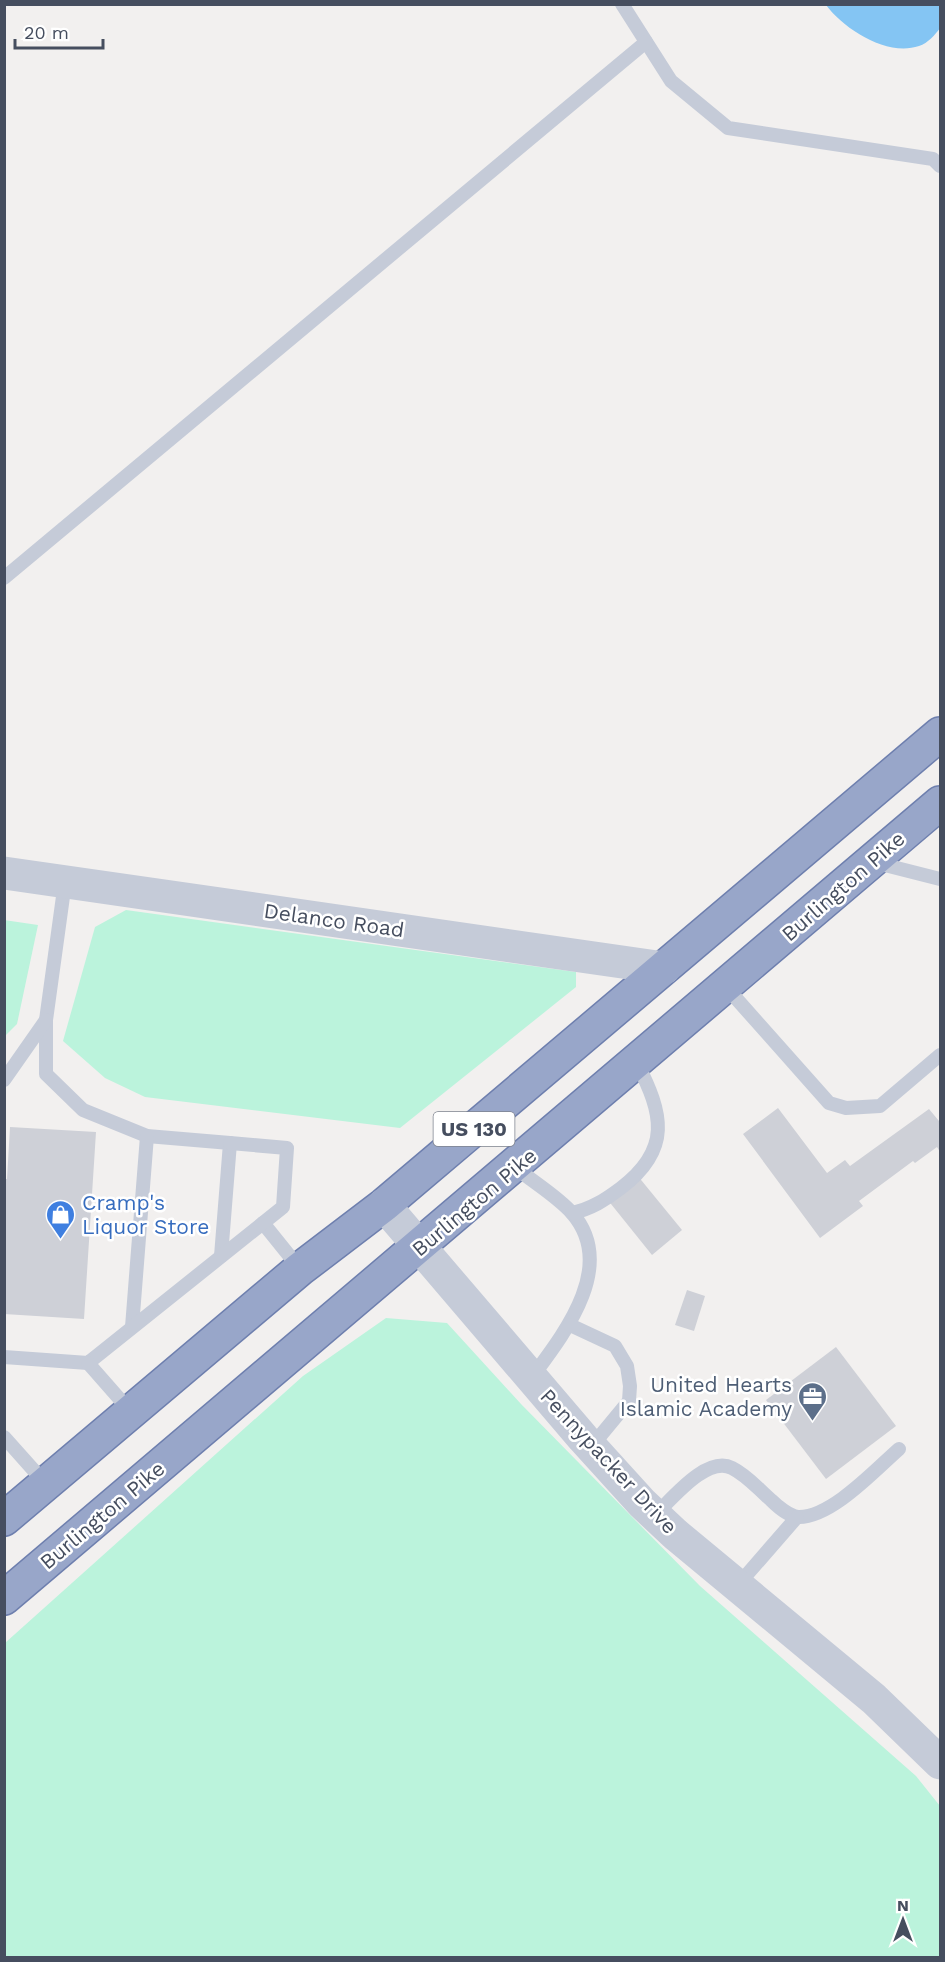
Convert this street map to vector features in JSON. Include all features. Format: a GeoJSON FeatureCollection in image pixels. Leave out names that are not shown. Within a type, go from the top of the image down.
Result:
{"type":"FeatureCollection","features":[{"type":"Feature","properties":{"kind":"highway","name":"US 130"},"geometry":{"type":"LineString","coordinates":[[4,1519],[300,1269],[384,1204],[940,734]]}},
{"type":"Feature","properties":{"kind":"highway","name":"Burlington Pike"},"geometry":{"type":"LineString","coordinates":[[4,1598],[515,1167],[871,862],[939,810]]}},
{"type":"Feature","properties":{"kind":"street","name":"Delanco Road"},"geometry":{"type":"LineString","coordinates":[[4,873],[664,968]]}},
{"type":"Feature","properties":{"kind":"street","name":"Pennypacker Drive"},"geometry":{"type":"LineString","coordinates":[[384,1204],[591,1447],[655,1515],[874,1699],[940,1763]]}},
{"type":"Feature","properties":{"kind":"lane"},"geometry":{"type":"LineString","coordinates":[[622,4],[671,81],[728,128],[883,150],[933,159],[940,166]]}},
{"type":"Feature","properties":{"kind":"lane"},"geometry":{"type":"LineString","coordinates":[[4,578],[646,42]]}},
{"type":"Feature","properties":{"kind":"lane"},"geometry":{"type":"LineString","coordinates":[[871,862],[940,879]]}},
{"type":"Feature","properties":{"kind":"lane"},"geometry":{"type":"LineString","coordinates":[[65,882],[46,1020],[46,1074],[83,1110],[147,1136],[287,1148],[284,1207],[88,1364]]}},
{"type":"Feature","properties":{"kind":"lane"},"geometry":{"type":"LineString","coordinates":[[726,987],[829,1103],[846,1108],[880,1106],[940,1055]]}},
{"type":"Feature","properties":{"kind":"lane"},"geometry":{"type":"LineString","coordinates":[[4,1080],[46,1020]]}},
{"type":"Feature","properties":{"kind":"lane"},"geometry":{"type":"LineString","coordinates":[[572,1214],[589,1209],[611,1196],[638,1175],[652,1158],[658,1123],[654,1098],[637,1063]]}},
{"type":"Feature","properties":{"kind":"lane"},"geometry":{"type":"LineString","coordinates":[[132,1327],[147,1136]]}},
{"type":"Feature","properties":{"kind":"lane"},"geometry":{"type":"LineString","coordinates":[[221,1256],[230,1143]]}},
{"type":"Feature","properties":{"kind":"lane"},"geometry":{"type":"LineString","coordinates":[[515,1167],[572,1214],[583,1233],[589,1257],[588,1277],[570,1325],[532,1377]]}},
{"type":"Feature","properties":{"kind":"lane"},"geometry":{"type":"LineString","coordinates":[[263,1223],[300,1269]]}},
{"type":"Feature","properties":{"kind":"lane"},"geometry":{"type":"LineString","coordinates":[[570,1325],[615,1346],[627,1366],[629,1376],[629,1401],[591,1447]]}},
{"type":"Feature","properties":{"kind":"lane"},"geometry":{"type":"LineString","coordinates":[[4,1357],[88,1364],[130,1412]]}},
{"type":"Feature","properties":{"kind":"lane"},"geometry":{"type":"LineString","coordinates":[[4,1437],[46,1484]]}},
{"type":"Feature","properties":{"kind":"lane"},"geometry":{"type":"LineString","coordinates":[[737,1586],[797,1517],[818,1512],[833,1505],[899,1449]]}},
{"type":"Feature","properties":{"kind":"lane"},"geometry":{"type":"LineString","coordinates":[[655,1515],[692,1480],[710,1467],[730,1466],[746,1476],[779,1508],[797,1517]]}},
{"type":"Feature","properties":{"kind":"green space"},"geometry":{"type":"Polygon","coordinates":[[[126,910],[576,972],[576,987],[400,1128],[145,1097],[105,1078],[63,1041],[95,927],[126,910]]]}},
{"type":"Feature","properties":{"kind":"green space"},"geometry":{"type":"Polygon","coordinates":[[[4,920],[38,925],[17,1024],[5,1036],[4,920]]]}},
{"type":"Feature","properties":{"kind":"green space"},"geometry":{"type":"Polygon","coordinates":[[[386,1318],[447,1323],[521,1404],[700,1586],[916,1776],[940,1806],[940,1957],[5,1957],[5,1643],[303,1376],[386,1318]]]}},
{"type":"Feature","properties":{"kind":"water"},"geometry":{"type":"Polygon","coordinates":[[[826,5],[940,5],[940,28],[922,45],[894,48],[867,39],[844,23],[826,5]]]}},
{"type":"Feature","properties":{"kind":"building"},"geometry":{"type":"Polygon","coordinates":[[[778,1108],[827,1173],[845,1160],[850,1166],[929,1109],[940,1120],[940,1152],[937,1147],[915,1163],[913,1161],[859,1201],[863,1206],[820,1238],[743,1134],[778,1108]]]}},
{"type":"Feature","properties":{"kind":"building"},"geometry":{"type":"Polygon","coordinates":[[[10,1127],[96,1132],[84,1319],[4,1314],[4,1179],[7,1179],[10,1127]]]}},
{"type":"Feature","properties":{"kind":"building"},"geometry":{"type":"Polygon","coordinates":[[[637,1175],[682,1230],[652,1255],[607,1199],[637,1175]]]}},
{"type":"Feature","properties":{"kind":"building"},"geometry":{"type":"Polygon","coordinates":[[[687,1290],[705,1296],[694,1331],[675,1325],[687,1290]]]}},
{"type":"Feature","properties":{"kind":"building"},"geometry":{"type":"Polygon","coordinates":[[[836,1347],[896,1426],[826,1479],[766,1400],[836,1347]]]}},
{"type":"Feature","properties":{"kind":"place","name":"Cramp's Liquor Store"},"geometry":{"type":"Point","coordinates":[61,1240]}},
{"type":"Feature","properties":{"kind":"place","name":"United Hearts Islamic Academy"},"geometry":{"type":"Point","coordinates":[813,1422]}}]}
